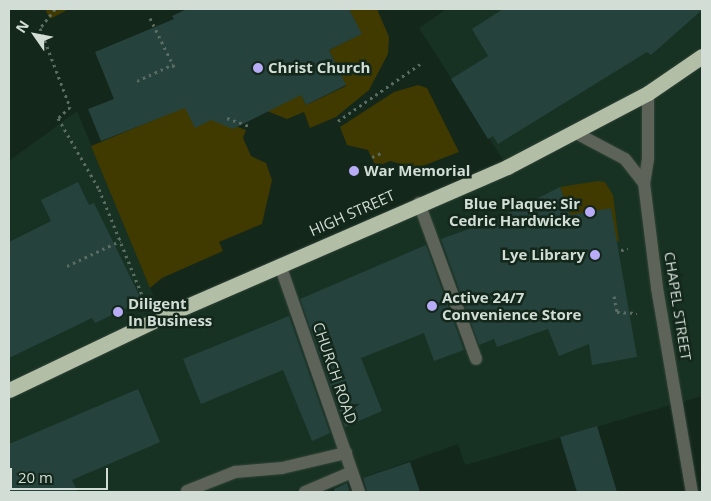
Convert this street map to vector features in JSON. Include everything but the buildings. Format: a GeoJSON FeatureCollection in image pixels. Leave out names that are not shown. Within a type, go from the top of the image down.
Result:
{"type":"FeatureCollection","features":[{"type":"Feature","properties":{"kind":"highway","name":"HIGH STREET"},"geometry":{"type":"LineString","coordinates":[[9,390],[162,317],[419,203],[507,167],[576,133],[648,93],[702,56]]}},
{"type":"Feature","properties":{"kind":"street","name":"CHAPEL STREET"},"geometry":{"type":"LineString","coordinates":[[648,93],[648,159],[644,183],[657,288],[692,492]]}},
{"type":"Feature","properties":{"kind":"street"},"geometry":{"type":"LineString","coordinates":[[576,133],[625,159],[644,183]]}},
{"type":"Feature","properties":{"kind":"street"},"geometry":{"type":"LineString","coordinates":[[419,203],[476,359]]}},
{"type":"Feature","properties":{"kind":"street","name":"CHURCH ROAD"},"geometry":{"type":"LineString","coordinates":[[280,265],[359,492]]}},
{"type":"Feature","properties":{"kind":"street"},"geometry":{"type":"LineString","coordinates":[[187,492],[235,472],[282,468],[346,453]]}},
{"type":"Feature","properties":{"kind":"street"},"geometry":{"type":"LineString","coordinates":[[305,492],[352,472]]}},
{"type":"Feature","properties":{"kind":"path"},"geometry":{"type":"LineString","coordinates":[[55,9],[40,28],[70,107],[58,118],[99,189],[144,302]]}},
{"type":"Feature","properties":{"kind":"path"},"geometry":{"type":"LineString","coordinates":[[150,18],[175,69]]}},
{"type":"Feature","properties":{"kind":"path"},"geometry":{"type":"LineString","coordinates":[[137,81],[173,64]]}},
{"type":"Feature","properties":{"kind":"path"},"geometry":{"type":"LineString","coordinates":[[338,121],[420,64]]}},
{"type":"Feature","properties":{"kind":"path"},"geometry":{"type":"LineString","coordinates":[[227,118],[249,126]]}},
{"type":"Feature","properties":{"kind":"path"},"geometry":{"type":"LineString","coordinates":[[372,157],[381,153]]}},
{"type":"Feature","properties":{"kind":"path"},"geometry":{"type":"LineString","coordinates":[[67,266],[120,241]]}},
{"type":"Feature","properties":{"kind":"path"},"geometry":{"type":"LineString","coordinates":[[620,250],[628,250]]}},
{"type":"Feature","properties":{"kind":"path"},"geometry":{"type":"LineString","coordinates":[[614,296],[617,312],[638,313]]}},
{"type":"Feature","properties":{"kind":"shaded area"},"geometry":{"type":"Polygon","coordinates":[[[45,9],[69,9],[50,19],[45,9]]]}},
{"type":"Feature","properties":{"kind":"shaded area"},"geometry":{"type":"Polygon","coordinates":[[[349,9],[377,9],[389,37],[388,54],[369,90],[336,117],[310,128],[304,112],[287,119],[267,111],[293,79],[306,105],[346,86],[329,50],[361,34],[349,9]]]}},
{"type":"Feature","properties":{"kind":"shaded area"},"geometry":{"type":"Polygon","coordinates":[[[447,9],[702,9],[702,396],[465,465],[458,444],[323,492],[9,492],[9,161],[77,111],[162,316],[507,166],[419,28],[447,9]]]}},
{"type":"Feature","properties":{"kind":"shaded area"},"geometry":{"type":"Polygon","coordinates":[[[418,85],[427,88],[459,152],[407,172],[404,165],[390,161],[376,167],[368,150],[347,145],[340,127],[394,92],[418,85]]]}},
{"type":"Feature","properties":{"kind":"shaded area"},"geometry":{"type":"Polygon","coordinates":[[[185,107],[246,130],[243,138],[251,156],[266,163],[272,180],[262,224],[219,242],[223,251],[162,278],[150,288],[91,146],[185,107]]]}},
{"type":"Feature","properties":{"kind":"shaded area"},"geometry":{"type":"Polygon","coordinates":[[[598,181],[605,182],[613,195],[619,242],[570,215],[560,187],[598,181]]]}},
{"type":"Feature","properties":{"kind":"place","name":"Christ Church"},"geometry":{"type":"Point","coordinates":[258,68]}},
{"type":"Feature","properties":{"kind":"place","name":"War Memorial"},"geometry":{"type":"Point","coordinates":[354,171]}},
{"type":"Feature","properties":{"kind":"place","name":"Blue Plaque: Sir Cedric Hardwicke"},"geometry":{"type":"Point","coordinates":[590,212]}},
{"type":"Feature","properties":{"kind":"place","name":"Lye Library"},"geometry":{"type":"Point","coordinates":[595,255]}},
{"type":"Feature","properties":{"kind":"place","name":"Active 24/7 Convenience Store"},"geometry":{"type":"Point","coordinates":[432,306]}},
{"type":"Feature","properties":{"kind":"place","name":"Diligent In Business"},"geometry":{"type":"Point","coordinates":[118,312]}}]}
